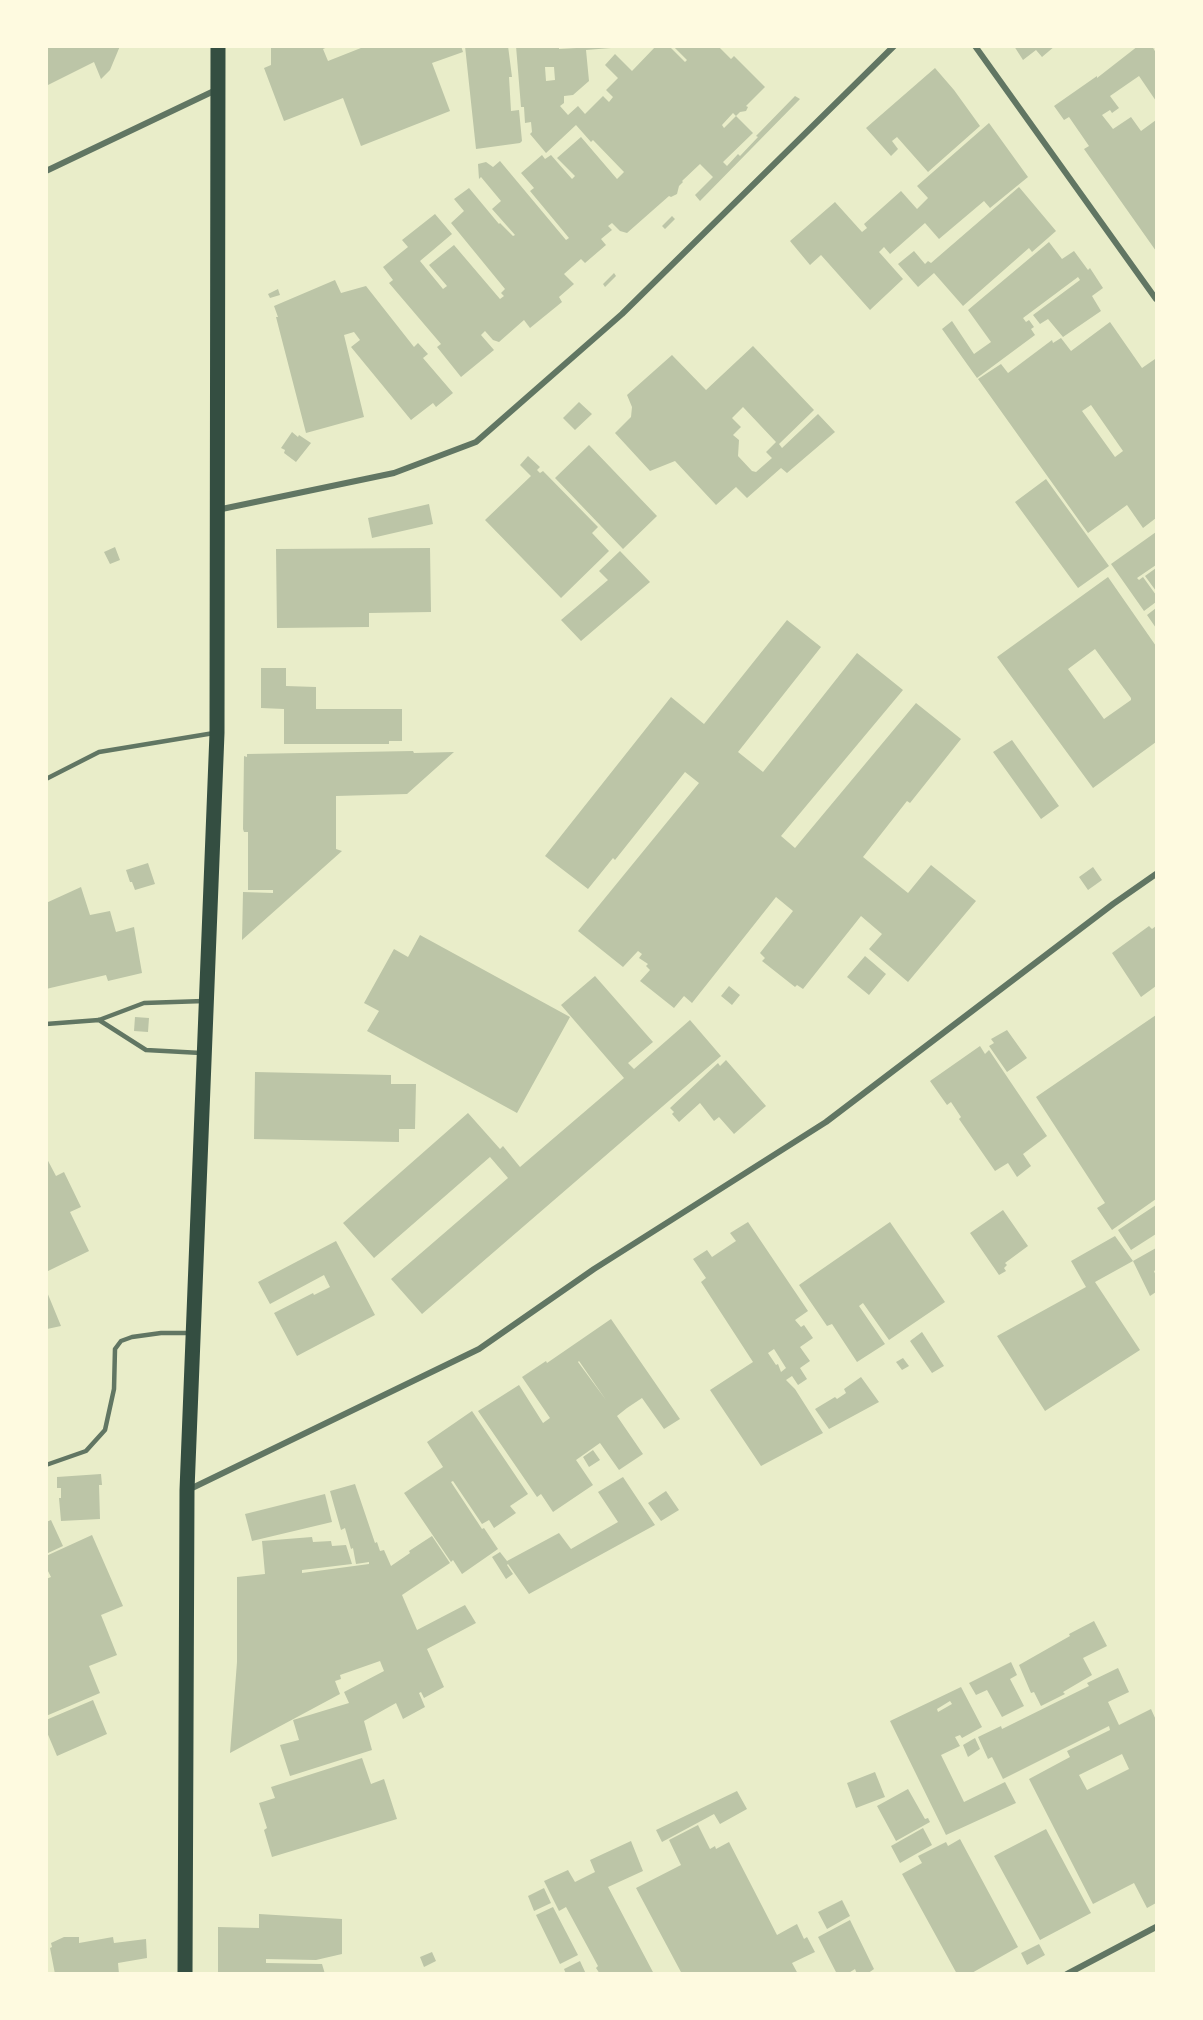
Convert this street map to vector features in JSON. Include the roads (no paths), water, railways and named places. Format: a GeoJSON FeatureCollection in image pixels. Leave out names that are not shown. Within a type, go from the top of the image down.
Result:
{"type":"FeatureCollection","features":[{"type":"Feature","properties":{"kind":"main road"},"geometry":{"type":"LineString","coordinates":[[185,1974],[187,1490],[217,733],[218,46]]}},
{"type":"Feature","properties":{"kind":"street"},"geometry":{"type":"LineString","coordinates":[[217,510],[394,473],[476,442],[622,314],[894,46]]}},
{"type":"Feature","properties":{"kind":"street"},"geometry":{"type":"LineString","coordinates":[[975,46],[1156,298]]}},
{"type":"Feature","properties":{"kind":"street"},"geometry":{"type":"LineString","coordinates":[[46,171],[217,90]]}},
{"type":"Feature","properties":{"kind":"street"},"geometry":{"type":"LineString","coordinates":[[187,1490],[479,1349],[594,1269],[826,1122],[1113,904],[1156,874]]}},
{"type":"Feature","properties":{"kind":"street"},"geometry":{"type":"LineString","coordinates":[[1067,1974],[1156,1927]]}},
{"type":"Feature","properties":{"kind":"lane"},"geometry":{"type":"LineString","coordinates":[[46,779],[99,752],[217,733]]}},
{"type":"Feature","properties":{"kind":"lane"},"geometry":{"type":"LineString","coordinates":[[46,1024],[99,1020],[144,1003],[206,1001]]}},
{"type":"Feature","properties":{"kind":"lane"},"geometry":{"type":"LineString","coordinates":[[99,1020],[146,1050],[204,1054]]}},
{"type":"Feature","properties":{"kind":"lane"},"geometry":{"type":"LineString","coordinates":[[46,1465],[86,1451],[105,1430],[114,1389],[115,1349],[121,1341],[161,1333],[194,1333]]}}]}
